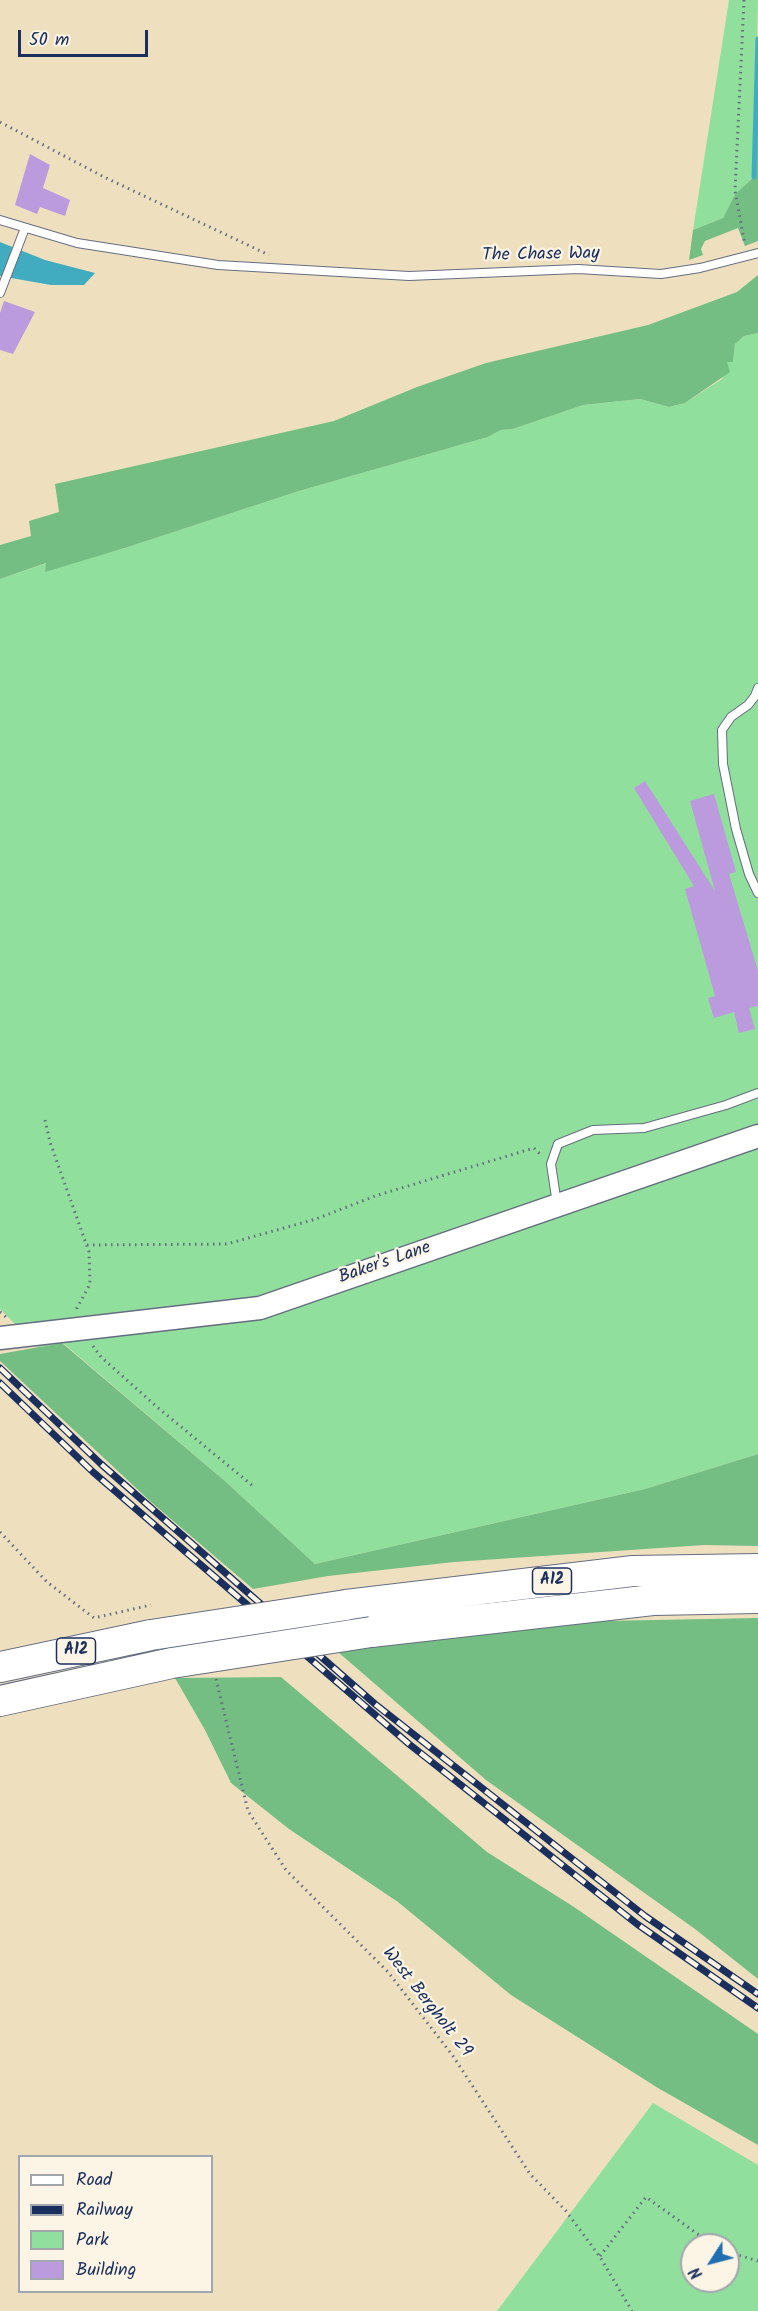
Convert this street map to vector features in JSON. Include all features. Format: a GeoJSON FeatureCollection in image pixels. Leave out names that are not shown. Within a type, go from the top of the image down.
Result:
{"type":"FeatureCollection","features":[{"type":"Feature","properties":{"kind":"highway","name":"A12"},"geometry":{"type":"LineString","coordinates":[[0,1667],[151,1635],[346,1605],[633,1571],[758,1569]]}},
{"type":"Feature","properties":{"kind":"highway","name":"A12"},"geometry":{"type":"LineString","coordinates":[[0,1701],[172,1662],[371,1632],[653,1600],[758,1598]]}},
{"type":"Feature","properties":{"kind":"street","name":"Baker's Lane"},"geometry":{"type":"LineString","coordinates":[[0,1338],[260,1308],[758,1136]]}},
{"type":"Feature","properties":{"kind":"lane","name":"The Chase Way"},"geometry":{"type":"LineString","coordinates":[[0,220],[77,243],[218,265],[409,276],[578,269],[661,274],[700,268],[758,253]]}},
{"type":"Feature","properties":{"kind":"lane"},"geometry":{"type":"LineString","coordinates":[[0,293],[25,228]]}},
{"type":"Feature","properties":{"kind":"lane"},"geometry":{"type":"LineString","coordinates":[[758,688],[748,705],[731,717],[722,730],[723,764],[736,829],[749,874],[758,893]]}},
{"type":"Feature","properties":{"kind":"lane"},"geometry":{"type":"LineString","coordinates":[[557,1204],[551,1164],[558,1144],[593,1130],[644,1128],[726,1105],[758,1093]]}},
{"type":"Feature","properties":{"kind":"path"},"geometry":{"type":"LineString","coordinates":[[744,0],[735,191],[746,255]]}},
{"type":"Feature","properties":{"kind":"path"},"geometry":{"type":"LineString","coordinates":[[0,122],[104,177],[273,257]]}},
{"type":"Feature","properties":{"kind":"path"},"geometry":{"type":"LineString","coordinates":[[45,1120],[50,1142],[89,1252],[90,1284],[77,1308],[81,1329],[101,1357],[253,1486]]}},
{"type":"Feature","properties":{"kind":"path"},"geometry":{"type":"LineString","coordinates":[[87,1245],[227,1244],[316,1219],[375,1196],[534,1148],[551,1164]]}},
{"type":"Feature","properties":{"kind":"path"},"geometry":{"type":"LineString","coordinates":[[0,1532],[47,1582],[94,1618],[151,1605]]}},
{"type":"Feature","properties":{"kind":"path","name":"West Bergholt 29"},"geometry":{"type":"LineString","coordinates":[[214,1671],[248,1811],[286,1869],[388,1972],[453,2056],[530,2174],[566,2211],[600,2257],[632,2311]]}},
{"type":"Feature","properties":{"kind":"path"},"geometry":{"type":"LineString","coordinates":[[600,2257],[646,2197],[696,2233]]}},
{"type":"Feature","properties":{"kind":"path"},"geometry":{"type":"LineString","coordinates":[[740,2256],[758,2261]]}},
{"type":"Feature","properties":{"kind":"green space"},"geometry":{"type":"Polygon","coordinates":[[[729,0],[758,0],[754,177],[735,194],[723,218],[693,230],[729,0]]]}},
{"type":"Feature","properties":{"kind":"green space"},"geometry":{"type":"Polygon","coordinates":[[[758,73],[758,241],[745,246],[738,228],[705,241],[701,249],[703,255],[689,260],[693,230],[723,218],[735,194],[754,177],[758,73]]]}},
{"type":"Feature","properties":{"kind":"green space"},"geometry":{"type":"Polygon","coordinates":[[[758,275],[758,333],[744,336],[735,344],[733,362],[727,362],[730,372],[685,403],[669,407],[640,399],[583,405],[513,429],[501,430],[488,437],[299,491],[45,572],[46,563],[0,579],[0,545],[31,536],[29,521],[59,512],[55,484],[334,421],[417,387],[486,363],[648,325],[737,292],[758,275]]]}},
{"type":"Feature","properties":{"kind":"green space"},"geometry":{"type":"Polygon","coordinates":[[[758,333],[758,1454],[645,1489],[315,1564],[226,1482],[63,1343],[38,1347],[0,1309],[0,579],[47,563],[45,571],[128,547],[299,491],[488,437],[501,430],[513,429],[583,405],[640,399],[669,407],[685,403],[722,379],[727,362],[733,362],[735,344],[744,336],[758,333]]]}},
{"type":"Feature","properties":{"kind":"green space"},"geometry":{"type":"Polygon","coordinates":[[[62,1343],[226,1482],[315,1564],[645,1489],[758,1454],[758,1546],[704,1545],[454,1562],[328,1576],[253,1589],[151,1502],[0,1361],[0,1354],[62,1343]]]}},
{"type":"Feature","properties":{"kind":"green space"},"geometry":{"type":"Polygon","coordinates":[[[758,1618],[758,1979],[695,1929],[486,1780],[338,1652],[395,1641],[603,1621],[758,1618]]]}},
{"type":"Feature","properties":{"kind":"green space"},"geometry":{"type":"Polygon","coordinates":[[[281,1677],[487,1852],[574,1907],[758,2034],[758,2145],[658,2088],[511,1995],[398,1902],[289,1829],[231,1783],[205,1730],[175,1678],[281,1677]]]}},
{"type":"Feature","properties":{"kind":"green space"},"geometry":{"type":"Polygon","coordinates":[[[653,2103],[758,2165],[758,2311],[497,2311],[653,2103]]]}},
{"type":"Feature","properties":{"kind":"water"},"geometry":{"type":"Polygon","coordinates":[[[0,242],[45,260],[95,273],[84,285],[51,285],[0,276],[0,242]]]}},
{"type":"Feature","properties":{"kind":"building"},"geometry":{"type":"Polygon","coordinates":[[[30,154],[50,165],[43,188],[70,200],[65,216],[40,207],[37,214],[15,205],[30,154]]]}},
{"type":"Feature","properties":{"kind":"building"},"geometry":{"type":"Polygon","coordinates":[[[4,301],[35,312],[13,354],[0,350],[0,313],[4,301]]]}},
{"type":"Feature","properties":{"kind":"building"},"geometry":{"type":"Polygon","coordinates":[[[645,781],[715,891],[690,801],[714,794],[736,872],[729,874],[758,971],[758,1006],[749,1008],[755,1029],[739,1033],[734,1012],[714,1018],[708,998],[715,996],[685,889],[694,886],[634,788],[645,781]]]}},
{"type":"Feature","properties":{"kind":"waterway"},"geometry":{"type":"LineString","coordinates":[[754,177],[758,39]]}},
{"type":"Feature","properties":{"kind":"railway"},"geometry":{"type":"LineString","coordinates":[[0,1368],[101,1464],[375,1704],[645,1916],[758,1994]]}},
{"type":"Feature","properties":{"kind":"railway"},"geometry":{"type":"LineString","coordinates":[[0,1383],[93,1472],[409,1744],[637,1924],[758,2008]]}}]}
